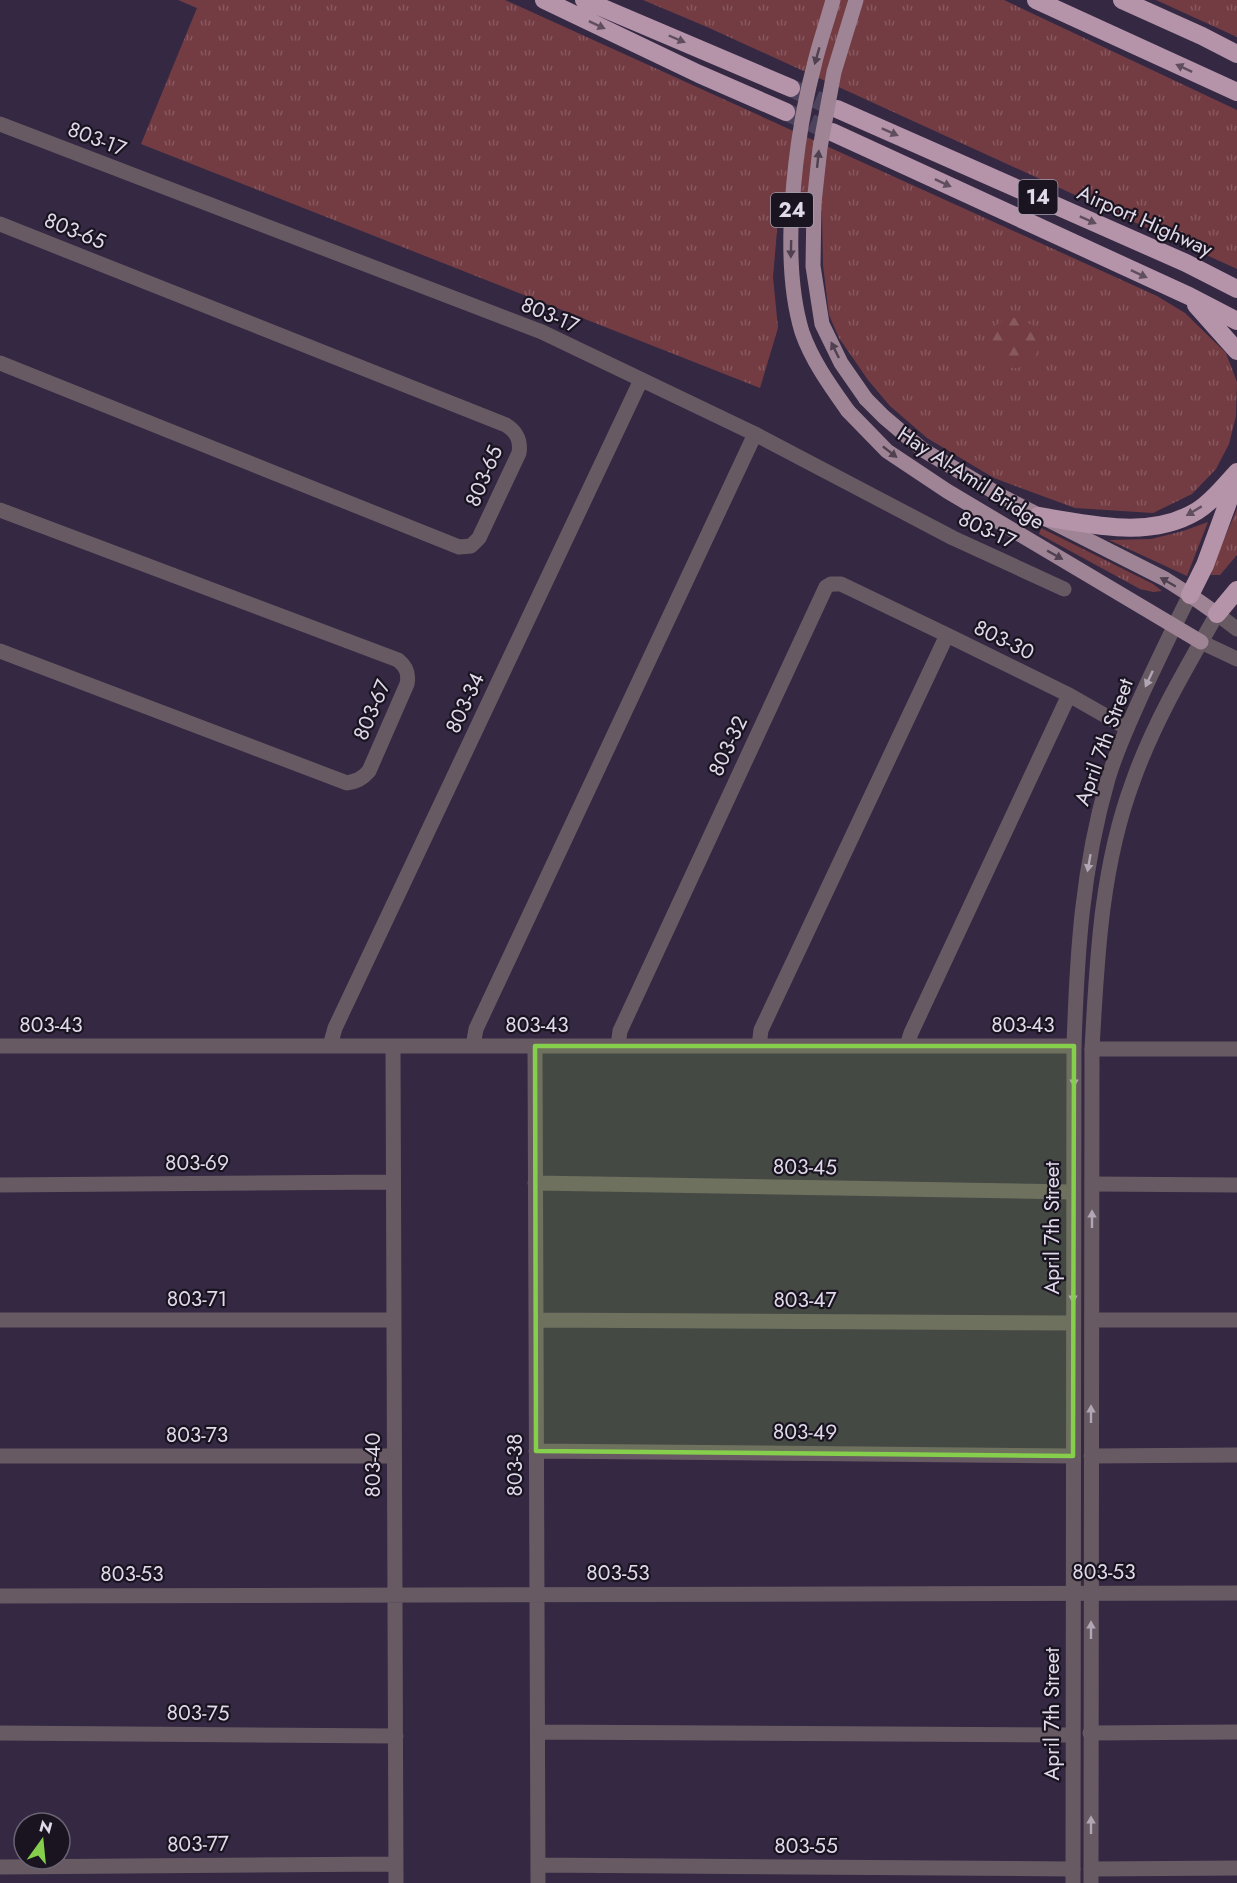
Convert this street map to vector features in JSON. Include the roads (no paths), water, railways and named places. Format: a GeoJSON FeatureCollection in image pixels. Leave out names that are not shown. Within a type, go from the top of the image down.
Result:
{"type":"FeatureCollection","features":[{"type":"Feature","properties":{"kind":"highway"},"geometry":{"type":"LineString","coordinates":[[544,0],[699,74],[786,112]]}},
{"type":"Feature","properties":{"kind":"highway"},"geometry":{"type":"LineString","coordinates":[[584,0],[791,88]]}},
{"type":"Feature","properties":{"kind":"highway"},"geometry":{"type":"LineString","coordinates":[[1036,0],[1237,92]]}},
{"type":"Feature","properties":{"kind":"highway"},"geometry":{"type":"LineString","coordinates":[[1122,0],[1237,54]]}},
{"type":"Feature","properties":{"kind":"highway","name":"Airport Highway"},"geometry":{"type":"LineString","coordinates":[[837,109],[1175,258],[1237,289]]}},
{"type":"Feature","properties":{"kind":"highway"},"geometry":{"type":"LineString","coordinates":[[832,132],[1189,296],[1237,321]]}},
{"type":"Feature","properties":{"kind":"highway"},"geometry":{"type":"LineString","coordinates":[[1189,296],[1237,351]]}},
{"type":"Feature","properties":{"kind":"highway"},"geometry":{"type":"LineString","coordinates":[[1038,516],[1091,524],[1147,528],[1171,524],[1198,510],[1214,497],[1237,472]]}},
{"type":"Feature","properties":{"kind":"highway"},"geometry":{"type":"LineString","coordinates":[[1190,595],[1205,565],[1237,478]]}},
{"type":"Feature","properties":{"kind":"highway"},"geometry":{"type":"LineString","coordinates":[[1217,614],[1237,590]]}},
{"type":"Feature","properties":{"kind":"main road","name":"Hay Al-Amil Bridge"},"geometry":{"type":"LineString","coordinates":[[833,0],[813,66],[799,139],[792,196],[790,257],[794,294],[802,333],[821,373],[848,411],[887,451],[1017,534],[1110,586],[1201,642]]}},
{"type":"Feature","properties":{"kind":"main road","name":"Hay Al-Amil Bridge"},"geometry":{"type":"LineString","coordinates":[[856,0],[834,72],[820,148],[814,203],[813,266],[822,324],[841,363],[866,399],[923,450],[1038,516],[1165,579],[1217,614]]}},
{"type":"Feature","properties":{"kind":"street","name":"803-17"},"geometry":{"type":"LineString","coordinates":[[0,124],[542,333],[755,434],[953,538],[1064,589]]}},
{"type":"Feature","properties":{"kind":"street","name":"803-65"},"geometry":{"type":"LineString","coordinates":[[0,224],[506,425],[516,433],[520,446],[519,453],[476,543],[459,547],[0,363]]}},
{"type":"Feature","properties":{"kind":"street","name":"803-34"},"geometry":{"type":"LineString","coordinates":[[330,1046],[340,1017],[641,380]]}},
{"type":"Feature","properties":{"kind":"street"},"geometry":{"type":"LineString","coordinates":[[473,1046],[481,1018],[755,434]]}},
{"type":"Feature","properties":{"kind":"street","name":"803-67"},"geometry":{"type":"LineString","coordinates":[[0,510],[398,660],[407,670],[408,677],[369,771],[363,778],[347,783],[0,651]]}},
{"type":"Feature","properties":{"kind":"street","name":"803-32"},"geometry":{"type":"LineString","coordinates":[[618,1046],[620,1031],[826,587],[836,583],[841,584],[947,635]]}},
{"type":"Feature","properties":{"kind":"street","name":"April 7th Street"},"geometry":{"type":"LineString","coordinates":[[1073,1876],[1073,1192],[1077,957],[1088,866],[1109,776],[1127,728],[1190,595]]}},
{"type":"Feature","properties":{"kind":"street"},"geometry":{"type":"LineString","coordinates":[[1217,614],[1237,629]]}},
{"type":"Feature","properties":{"kind":"street","name":"April 7th Street"},"geometry":{"type":"LineString","coordinates":[[1091,1876],[1092,1049],[1097,959],[1105,886],[1133,781],[1172,693],[1217,614]]}},
{"type":"Feature","properties":{"kind":"street","name":"803-30"},"geometry":{"type":"LineString","coordinates":[[759,1046],[761,1030],[947,635],[1069,695],[1127,728]]}},
{"type":"Feature","properties":{"kind":"street"},"geometry":{"type":"LineString","coordinates":[[1201,642],[1237,659]]}},
{"type":"Feature","properties":{"kind":"street"},"geometry":{"type":"LineString","coordinates":[[907,1046],[911,1033],[1069,695]]}},
{"type":"Feature","properties":{"kind":"street","name":"803-43"},"geometry":{"type":"LineString","coordinates":[[0,1046],[1074,1046]]}},
{"type":"Feature","properties":{"kind":"street","name":"803-40"},"geometry":{"type":"LineString","coordinates":[[393,1046],[396,1883]]}},
{"type":"Feature","properties":{"kind":"street","name":"803-38"},"geometry":{"type":"LineString","coordinates":[[535,1046],[538,1883]]}},
{"type":"Feature","properties":{"kind":"street"},"geometry":{"type":"LineString","coordinates":[[1092,1049],[1237,1049]]}},
{"type":"Feature","properties":{"kind":"street","name":"803-69"},"geometry":{"type":"LineString","coordinates":[[0,1185],[393,1182]]}},
{"type":"Feature","properties":{"kind":"street","name":"803-45"},"geometry":{"type":"LineString","coordinates":[[535,1183],[1073,1192]]}},
{"type":"Feature","properties":{"kind":"street"},"geometry":{"type":"LineString","coordinates":[[1092,1184],[1237,1185]]}},
{"type":"Feature","properties":{"kind":"street","name":"803-71"},"geometry":{"type":"LineString","coordinates":[[0,1320],[394,1320]]}},
{"type":"Feature","properties":{"kind":"street","name":"803-47"},"geometry":{"type":"LineString","coordinates":[[536,1320],[1073,1323]]}},
{"type":"Feature","properties":{"kind":"street"},"geometry":{"type":"LineString","coordinates":[[1092,1320],[1237,1320]]}},
{"type":"Feature","properties":{"kind":"street","name":"803-49"},"geometry":{"type":"LineString","coordinates":[[536,1451],[1073,1456]]}},
{"type":"Feature","properties":{"kind":"street"},"geometry":{"type":"LineString","coordinates":[[1091,1456],[1237,1455]]}},
{"type":"Feature","properties":{"kind":"street","name":"803-73"},"geometry":{"type":"LineString","coordinates":[[0,1456],[394,1456]]}},
{"type":"Feature","properties":{"kind":"street","name":"803-53"},"geometry":{"type":"LineString","coordinates":[[0,1596],[1237,1593]]}},
{"type":"Feature","properties":{"kind":"street"},"geometry":{"type":"LineString","coordinates":[[538,1732],[1072,1735]]}},
{"type":"Feature","properties":{"kind":"street"},"geometry":{"type":"LineString","coordinates":[[1090,1733],[1237,1732]]}},
{"type":"Feature","properties":{"kind":"street","name":"803-75"},"geometry":{"type":"LineString","coordinates":[[0,1733],[396,1736]]}},
{"type":"Feature","properties":{"kind":"street","name":"803-77"},"geometry":{"type":"LineString","coordinates":[[0,1867],[396,1864]]}},
{"type":"Feature","properties":{"kind":"street","name":"803-55"},"geometry":{"type":"LineString","coordinates":[[538,1865],[1073,1876]]}},
{"type":"Feature","properties":{"kind":"street"},"geometry":{"type":"LineString","coordinates":[[1091,1876],[1237,1868]]}},
{"type":"Feature","properties":{"kind":"tunnel"},"geometry":{"type":"LineString","coordinates":[[791,88],[837,109]]}},
{"type":"Feature","properties":{"kind":"tunnel"},"geometry":{"type":"LineString","coordinates":[[786,112],[832,132]]}}]}
